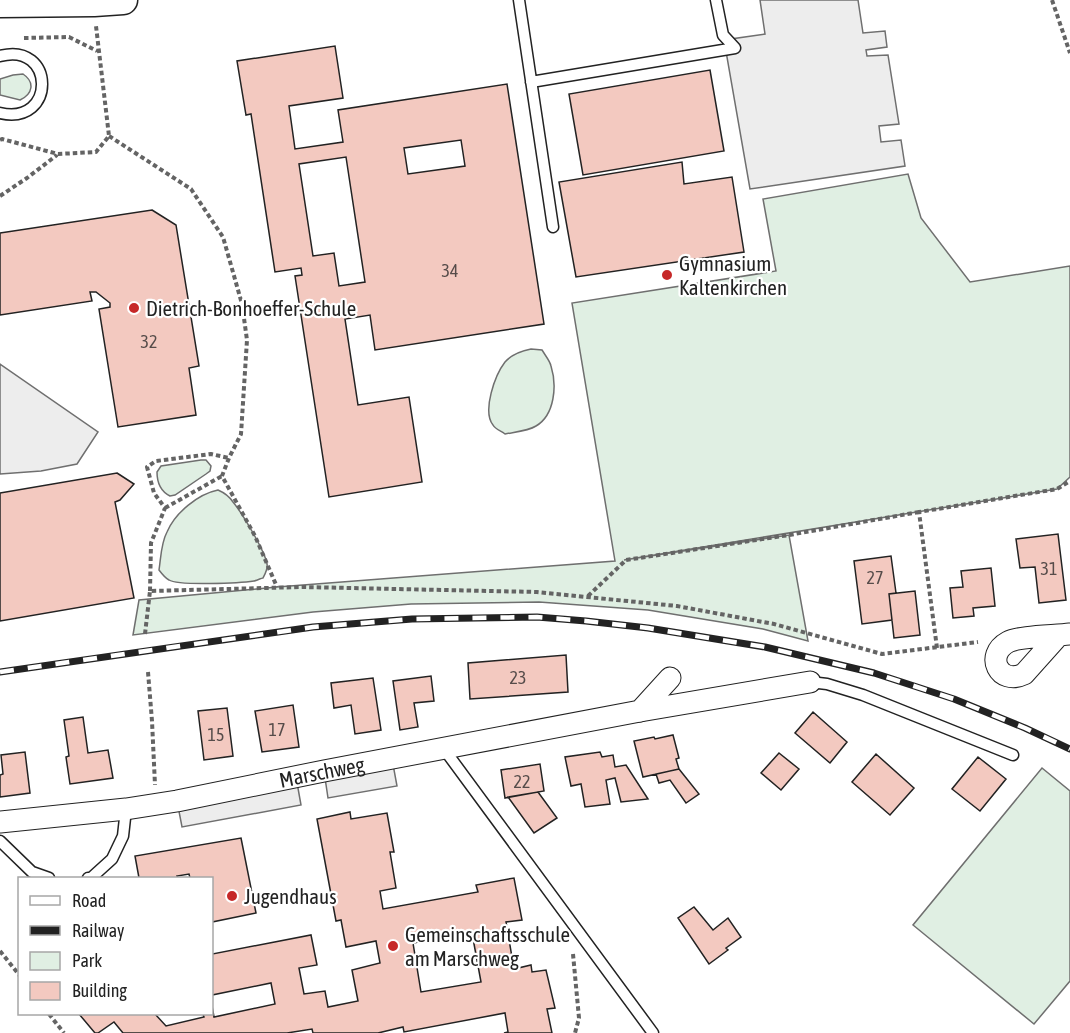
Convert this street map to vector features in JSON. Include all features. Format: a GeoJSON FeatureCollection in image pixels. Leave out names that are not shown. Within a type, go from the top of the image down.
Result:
{"type":"FeatureCollection","features":[{"type":"Feature","properties":{"kind":"street"},"geometry":{"type":"LineString","coordinates":[[0,3],[123,0]]}},
{"type":"Feature","properties":{"kind":"street"},"geometry":{"type":"LineString","coordinates":[[1064,635],[1032,667],[1017,678],[1011,678],[997,667],[995,659],[999,650],[1009,641],[1064,635]]}},
{"type":"Feature","properties":{"kind":"street"},"geometry":{"type":"LineString","coordinates":[[640,711],[670,678]]}},
{"type":"Feature","properties":{"kind":"street","name":"Marschweg"},"geometry":{"type":"LineString","coordinates":[[0,822],[177,801],[640,711],[810,682]]}},
{"type":"Feature","properties":{"kind":"lane"},"geometry":{"type":"LineString","coordinates":[[519,0],[553,227]]}},
{"type":"Feature","properties":{"kind":"lane"},"geometry":{"type":"LineString","coordinates":[[531,82],[735,48],[723,34],[716,0]]}},
{"type":"Feature","properties":{"kind":"lane"},"geometry":{"type":"LineString","coordinates":[[0,56],[9,53],[27,57],[35,63],[43,81],[38,101],[30,109],[21,114],[0,113]]}},
{"type":"Feature","properties":{"kind":"lane"},"geometry":{"type":"LineString","coordinates":[[810,682],[827,684],[863,695],[1013,755]]}},
{"type":"Feature","properties":{"kind":"lane"},"geometry":{"type":"LineString","coordinates":[[444,749],[652,1033]]}},
{"type":"Feature","properties":{"kind":"lane"},"geometry":{"type":"LineString","coordinates":[[92,877],[112,858],[123,836],[126,808]]}},
{"type":"Feature","properties":{"kind":"lane"},"geometry":{"type":"LineString","coordinates":[[0,841],[32,872],[44,877]]}},
{"type":"Feature","properties":{"kind":"path"},"geometry":{"type":"LineString","coordinates":[[1052,0],[1070,53]]}},
{"type":"Feature","properties":{"kind":"path"},"geometry":{"type":"LineString","coordinates":[[0,140],[58,154],[96,152],[109,136],[94,2]]}},
{"type":"Feature","properties":{"kind":"path"},"geometry":{"type":"LineString","coordinates":[[14,38],[69,37],[98,51]]}},
{"type":"Feature","properties":{"kind":"path"},"geometry":{"type":"LineString","coordinates":[[109,136],[191,189],[223,237],[242,304],[247,340],[241,434],[222,476],[165,508],[151,543],[146,634]]}},
{"type":"Feature","properties":{"kind":"path"},"geometry":{"type":"LineString","coordinates":[[0,196],[58,154]]}},
{"type":"Feature","properties":{"kind":"path"},"geometry":{"type":"LineString","coordinates":[[165,508],[154,493],[147,467],[156,461],[211,454],[229,458]]}},
{"type":"Feature","properties":{"kind":"path"},"geometry":{"type":"LineString","coordinates":[[222,476],[255,536],[277,587]]}},
{"type":"Feature","properties":{"kind":"path"},"geometry":{"type":"LineString","coordinates":[[588,596],[626,560],[789,535],[1057,489],[1070,481]]}},
{"type":"Feature","properties":{"kind":"path"},"geometry":{"type":"LineString","coordinates":[[919,512],[937,648]]}},
{"type":"Feature","properties":{"kind":"path"},"geometry":{"type":"LineString","coordinates":[[150,591],[277,587],[537,592],[677,606],[774,624],[882,654],[994,640],[1009,641]]}},
{"type":"Feature","properties":{"kind":"path"},"geometry":{"type":"LineString","coordinates":[[148,672],[155,804]]}},
{"type":"Feature","properties":{"kind":"path"},"geometry":{"type":"LineString","coordinates":[[571,924],[579,1018],[575,1033]]}},
{"type":"Feature","properties":{"kind":"path"},"geometry":{"type":"LineString","coordinates":[[0,951],[18,974]]}},
{"type":"Feature","properties":{"kind":"path"},"geometry":{"type":"LineString","coordinates":[[50,1015],[64,1033]]}},
{"type":"Feature","properties":{"kind":"green space"},"geometry":{"type":"Polygon","coordinates":[[[23,74],[31,84],[28,95],[20,100],[0,95],[0,79],[23,74]]]}},
{"type":"Feature","properties":{"kind":"green space"},"geometry":{"type":"Polygon","coordinates":[[[908,174],[921,218],[970,282],[1070,266],[1070,477],[1057,489],[624,560],[789,535],[808,641],[763,629],[648,610],[539,602],[411,604],[313,612],[133,635],[139,600],[615,561],[572,303],[776,271],[763,199],[908,174]]]}},
{"type":"Feature","properties":{"kind":"green space"},"geometry":{"type":"Polygon","coordinates":[[[531,349],[542,350],[550,364],[554,382],[551,407],[547,415],[536,426],[505,434],[495,428],[490,419],[491,393],[505,362],[517,353],[531,349]]]}},
{"type":"Feature","properties":{"kind":"green space"},"geometry":{"type":"Polygon","coordinates":[[[206,460],[211,466],[210,471],[206,474],[175,495],[170,496],[161,489],[157,472],[161,466],[206,460]]]}},
{"type":"Feature","properties":{"kind":"green space"},"geometry":{"type":"Polygon","coordinates":[[[218,490],[227,495],[242,514],[258,542],[267,564],[263,578],[247,582],[210,583],[184,583],[169,580],[159,570],[165,536],[181,511],[195,500],[218,490]]]}},
{"type":"Feature","properties":{"kind":"green space"},"geometry":{"type":"Polygon","coordinates":[[[1042,768],[1070,791],[1070,981],[1034,1024],[913,925],[1042,768]]]}},
{"type":"Feature","properties":{"kind":"shaded area"},"geometry":{"type":"Polygon","coordinates":[[[760,0],[858,0],[863,33],[885,31],[887,47],[866,50],[867,56],[888,55],[899,124],[879,126],[881,142],[901,140],[905,166],[750,189],[724,40],[765,34],[760,0]]]}},
{"type":"Feature","properties":{"kind":"shaded area"},"geometry":{"type":"Polygon","coordinates":[[[0,364],[98,432],[77,464],[41,471],[0,474],[0,364]]]}},
{"type":"Feature","properties":{"kind":"shaded area"},"geometry":{"type":"Polygon","coordinates":[[[392,759],[397,786],[328,798],[324,771],[392,759]]]}},
{"type":"Feature","properties":{"kind":"shaded area"},"geometry":{"type":"Polygon","coordinates":[[[296,777],[301,805],[182,827],[177,801],[296,777]]]}},
{"type":"Feature","properties":{"kind":"building"},"geometry":{"type":"Polygon","coordinates":[[[335,46],[343,98],[289,106],[295,149],[343,142],[338,110],[507,84],[544,324],[375,350],[370,315],[345,319],[358,405],[409,397],[422,482],[329,497],[295,276],[302,275],[301,268],[275,272],[251,114],[246,115],[237,61],[335,46]],[[461,140],[404,148],[408,174],[465,166],[461,140]],[[346,157],[299,164],[313,256],[334,253],[339,286],[365,282],[346,157]]]}},
{"type":"Feature","properties":{"kind":"building"},"geometry":{"type":"Polygon","coordinates":[[[710,70],[724,151],[583,175],[569,94],[710,70]]]}},
{"type":"Feature","properties":{"kind":"building"},"geometry":{"type":"Polygon","coordinates":[[[682,162],[684,184],[732,177],[744,252],[576,277],[559,182],[682,162]]]}},
{"type":"Feature","properties":{"kind":"building"},"geometry":{"type":"Polygon","coordinates":[[[152,210],[176,225],[199,366],[189,368],[196,415],[118,427],[99,309],[110,307],[110,303],[96,292],[90,292],[92,301],[0,315],[0,233],[152,210]]]}},
{"type":"Feature","properties":{"kind":"building"},"geometry":{"type":"Polygon","coordinates":[[[117,473],[134,484],[120,500],[115,502],[134,598],[0,621],[0,493],[117,473]]]}},
{"type":"Feature","properties":{"kind":"building"},"geometry":{"type":"Polygon","coordinates":[[[1058,534],[1066,600],[1039,603],[1035,567],[1020,568],[1016,539],[1058,534]]]}},
{"type":"Feature","properties":{"kind":"building"},"geometry":{"type":"Polygon","coordinates":[[[891,556],[896,593],[889,594],[892,620],[862,624],[854,561],[891,556]]]}},
{"type":"Feature","properties":{"kind":"building"},"geometry":{"type":"Polygon","coordinates":[[[991,568],[995,606],[973,608],[974,616],[953,618],[950,588],[963,587],[961,571],[991,568]]]}},
{"type":"Feature","properties":{"kind":"building"},"geometry":{"type":"Polygon","coordinates":[[[915,591],[920,635],[894,638],[889,594],[915,591]]]}},
{"type":"Feature","properties":{"kind":"building"},"geometry":{"type":"Polygon","coordinates":[[[566,655],[568,692],[470,699],[468,663],[566,655]]]}},
{"type":"Feature","properties":{"kind":"building"},"geometry":{"type":"Polygon","coordinates":[[[431,676],[434,701],[414,703],[418,727],[400,730],[393,681],[431,676]]]}},
{"type":"Feature","properties":{"kind":"building"},"geometry":{"type":"Polygon","coordinates":[[[373,678],[381,730],[355,734],[351,705],[334,708],[331,683],[373,678]]]}},
{"type":"Feature","properties":{"kind":"building"},"geometry":{"type":"Polygon","coordinates":[[[293,705],[299,747],[262,752],[255,711],[293,705]]]}},
{"type":"Feature","properties":{"kind":"building"},"geometry":{"type":"Polygon","coordinates":[[[227,708],[233,756],[204,760],[198,711],[227,708]]]}},
{"type":"Feature","properties":{"kind":"building"},"geometry":{"type":"Polygon","coordinates":[[[813,712],[847,742],[830,763],[795,733],[813,712]]]}},
{"type":"Feature","properties":{"kind":"building"},"geometry":{"type":"Polygon","coordinates":[[[83,717],[88,753],[108,750],[113,778],[70,784],[64,720],[83,717]]]}},
{"type":"Feature","properties":{"kind":"building"},"geometry":{"type":"Polygon","coordinates":[[[673,735],[679,758],[676,759],[679,769],[643,777],[634,741],[673,735]]]}},
{"type":"Feature","properties":{"kind":"building"},"geometry":{"type":"Polygon","coordinates":[[[25,752],[30,793],[0,797],[0,775],[3,774],[1,755],[25,752]]]}},
{"type":"Feature","properties":{"kind":"building"},"geometry":{"type":"Polygon","coordinates":[[[600,752],[602,757],[613,755],[615,767],[626,765],[648,799],[621,802],[615,778],[606,780],[610,804],[585,807],[581,784],[571,786],[565,757],[600,752]]]}},
{"type":"Feature","properties":{"kind":"building"},"geometry":{"type":"Polygon","coordinates":[[[779,753],[799,769],[781,790],[761,773],[779,753]]]}},
{"type":"Feature","properties":{"kind":"building"},"geometry":{"type":"Polygon","coordinates":[[[876,754],[914,788],[890,815],[852,782],[876,754]]]}},
{"type":"Feature","properties":{"kind":"building"},"geometry":{"type":"Polygon","coordinates":[[[978,757],[1006,779],[980,811],[952,789],[978,757]]]}},
{"type":"Feature","properties":{"kind":"building"},"geometry":{"type":"Polygon","coordinates":[[[540,764],[544,791],[505,798],[501,770],[540,764]]]}},
{"type":"Feature","properties":{"kind":"building"},"geometry":{"type":"Polygon","coordinates":[[[679,769],[699,794],[686,803],[670,780],[659,783],[656,774],[679,769]]]}},
{"type":"Feature","properties":{"kind":"building"},"geometry":{"type":"Polygon","coordinates":[[[538,792],[557,818],[534,833],[508,797],[538,792]]]}},
{"type":"Feature","properties":{"kind":"building"},"geometry":{"type":"Polygon","coordinates":[[[350,812],[351,819],[387,813],[394,852],[390,852],[396,888],[380,891],[383,909],[478,892],[476,885],[514,878],[522,920],[506,922],[514,969],[531,965],[532,972],[546,970],[555,1008],[547,1009],[552,1033],[504,1033],[508,1032],[505,1013],[404,1032],[403,1027],[378,1033],[313,1033],[312,1029],[287,1033],[123,1033],[114,1022],[95,1033],[80,1015],[156,1015],[166,1026],[204,1017],[203,1015],[213,1015],[213,1012],[214,1017],[275,1004],[271,983],[213,995],[213,954],[311,935],[317,965],[299,968],[304,994],[325,991],[328,1007],[358,1001],[352,970],[380,963],[376,941],[346,947],[341,920],[336,921],[317,819],[350,812]],[[472,933],[413,943],[421,992],[481,982],[472,933]]]}},
{"type":"Feature","properties":{"kind":"building","name":"Jugendhaus"},"geometry":{"type":"Polygon","coordinates":[[[241,838],[256,913],[213,922],[213,877],[190,877],[189,874],[178,877],[139,877],[135,856],[241,838]]]}},
{"type":"Feature","properties":{"kind":"building"},"geometry":{"type":"Polygon","coordinates":[[[694,907],[713,930],[728,918],[741,937],[709,964],[678,918],[694,907]]]}},
{"type":"Feature","properties":{"kind":"railway"},"geometry":{"type":"LineString","coordinates":[[0,672],[313,627],[412,619],[537,617],[648,628],[765,647],[874,673],[954,699],[1070,749]]}},
{"type":"Feature","properties":{"kind":"place","name":"Gymnasium Kaltenkirchen"},"geometry":{"type":"Point","coordinates":[667,275]}},
{"type":"Feature","properties":{"kind":"place","name":"Dietrich-Bonhoeffer-Schule"},"geometry":{"type":"Point","coordinates":[134,308]}},
{"type":"Feature","properties":{"kind":"place","name":"Jugendhaus"},"geometry":{"type":"Point","coordinates":[232,896]}},
{"type":"Feature","properties":{"kind":"place","name":"Gemeinschaftsschule am Marschweg"},"geometry":{"type":"Point","coordinates":[393,946]}}]}
